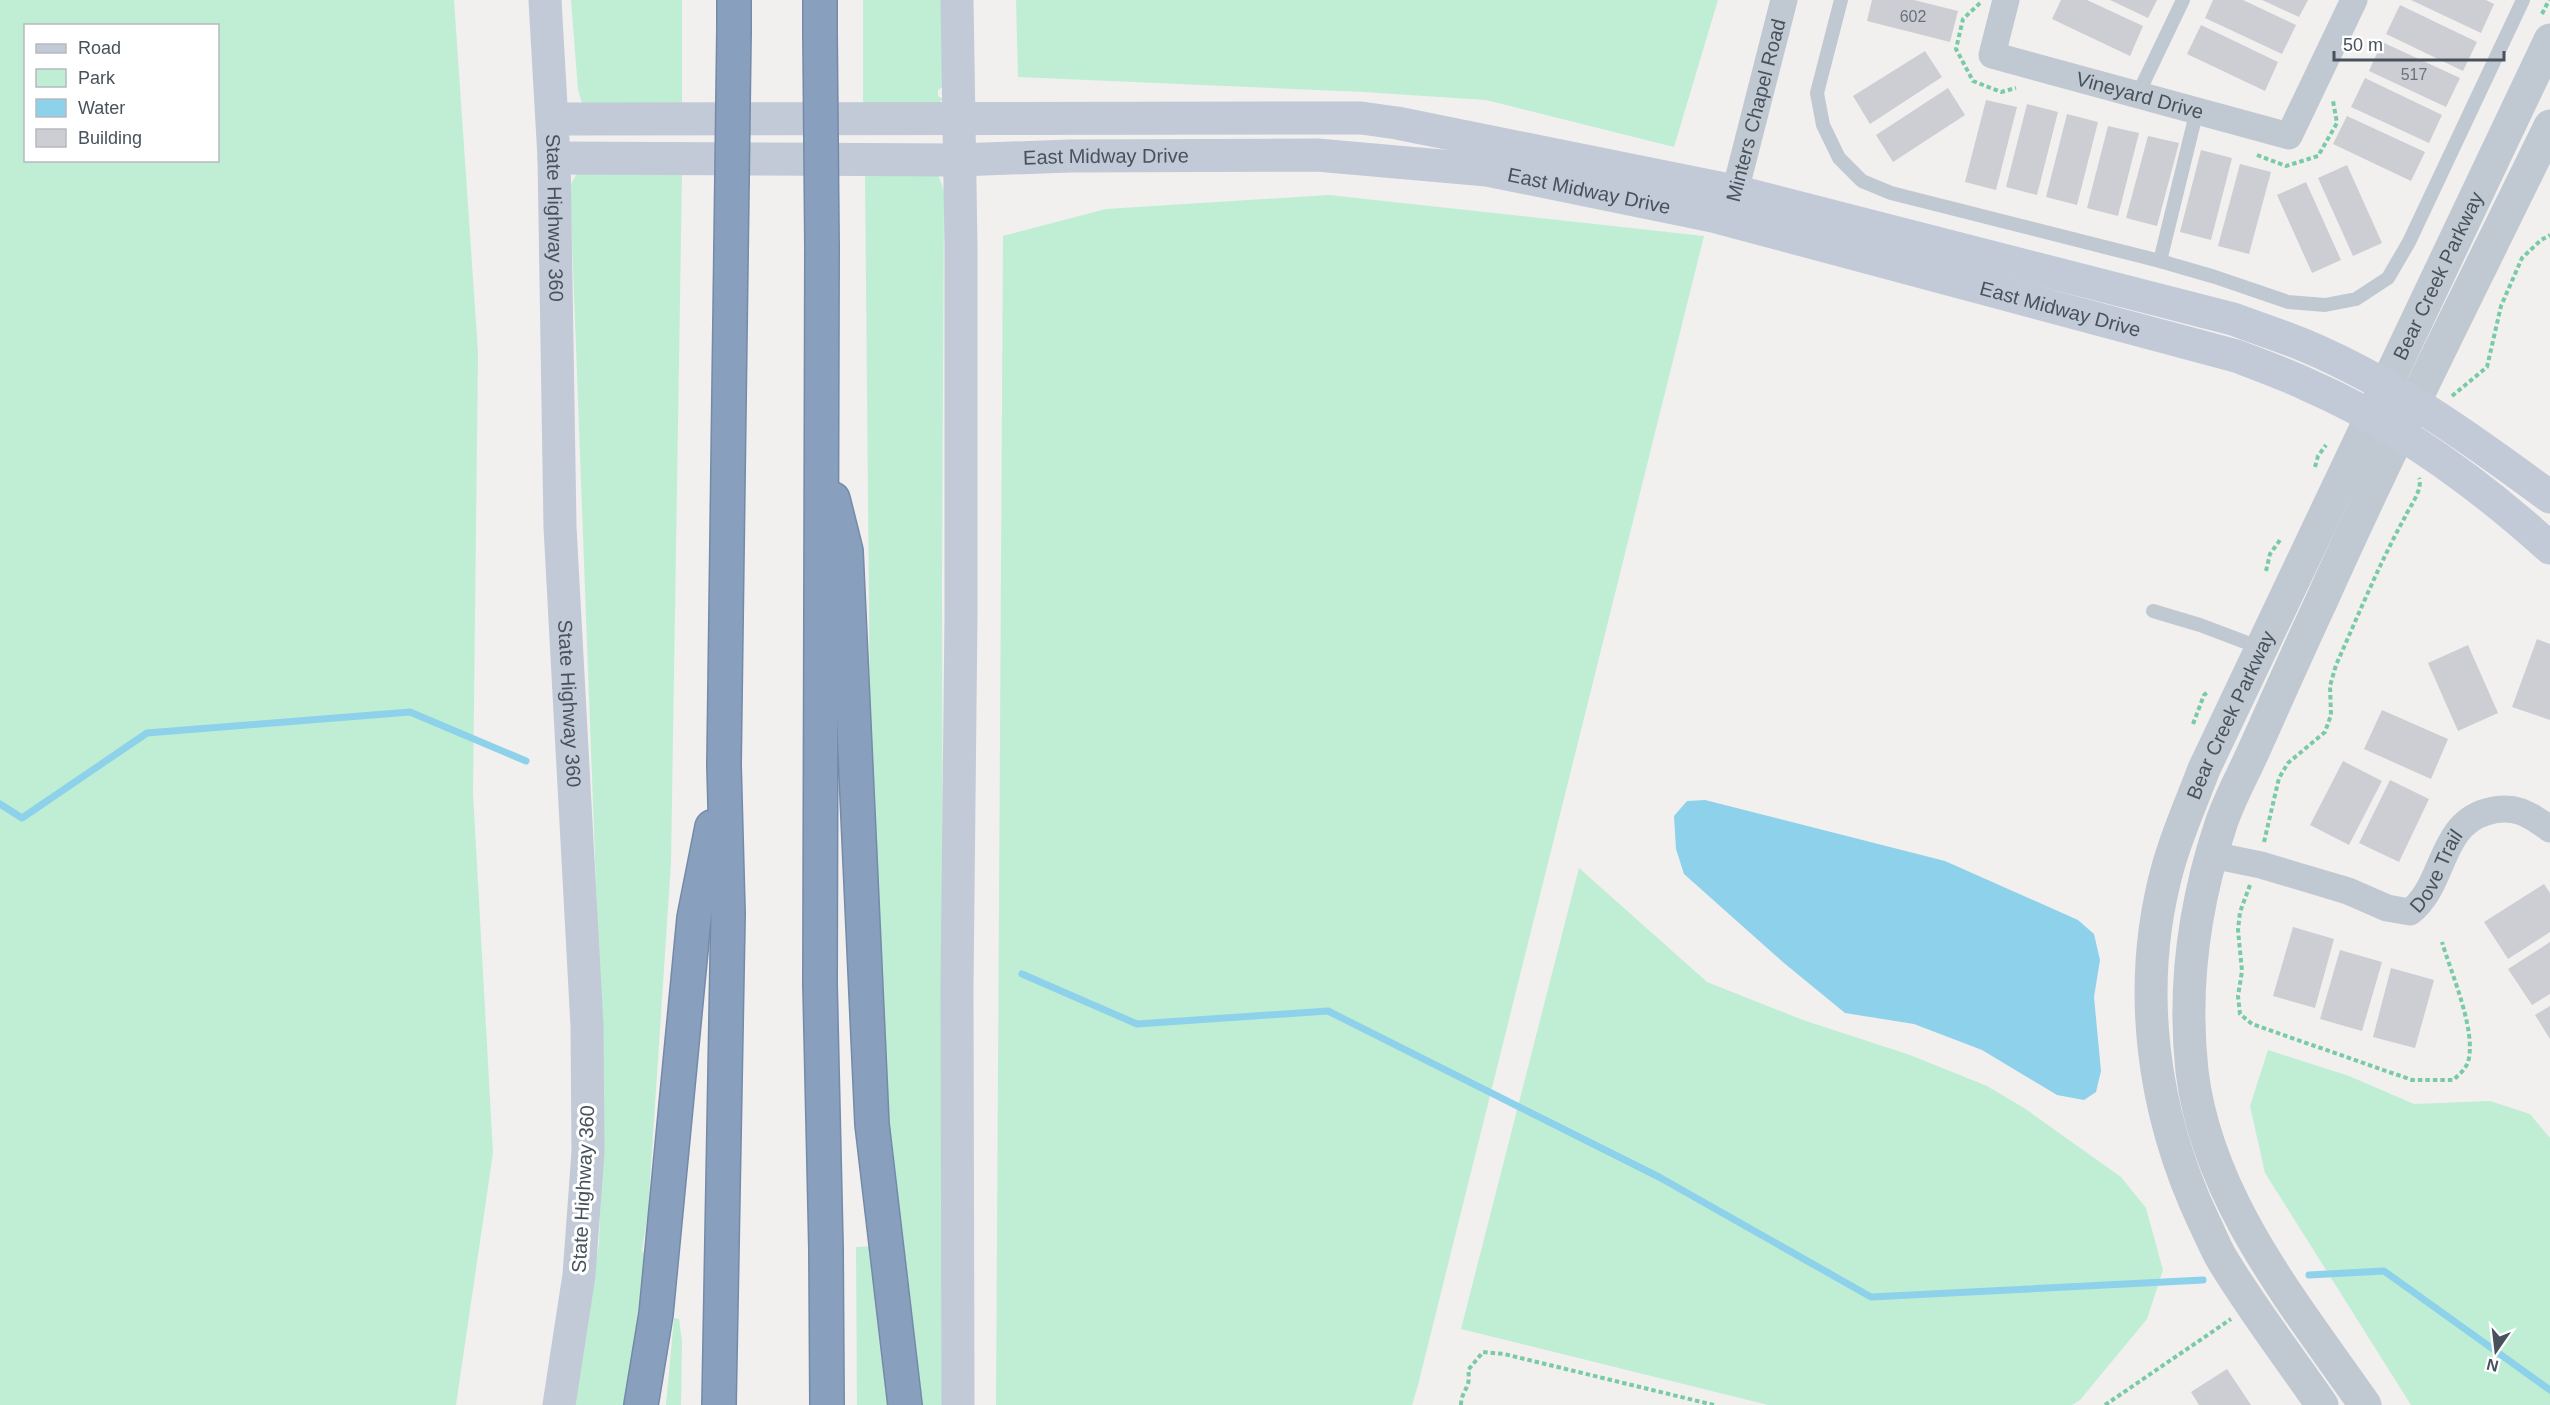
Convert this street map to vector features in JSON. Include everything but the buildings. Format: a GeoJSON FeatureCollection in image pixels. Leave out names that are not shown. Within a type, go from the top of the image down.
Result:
{"type":"FeatureCollection","features":[{"type":"Feature","properties":{"kind":"highway"},"geometry":{"type":"LineString","coordinates":[[719,1405],[728,914],[724,765],[734,15]]}},
{"type":"Feature","properties":{"kind":"highway"},"geometry":{"type":"LineString","coordinates":[[820,16],[822,248],[820,984],[827,1405]]}},
{"type":"Feature","properties":{"kind":"highway"},"geometry":{"type":"LineString","coordinates":[[821,452],[846,551],[872,1124],[905,1405]]}},
{"type":"Feature","properties":{"kind":"highway"},"geometry":{"type":"LineString","coordinates":[[640,1405],[656,1314],[694,918],[724,765]]}},
{"type":"Feature","properties":{"kind":"main road","name":"State Highway 360"},"geometry":{"type":"LineString","coordinates":[[545,0],[553,119],[560,527],[587,1026],[588,1152],[579,1275],[559,1405]]}},
{"type":"Feature","properties":{"kind":"main road"},"geometry":{"type":"LineString","coordinates":[[957,0],[961,615],[957,988],[958,1405]]}},
{"type":"Feature","properties":{"kind":"main road","name":"East Midway Drive"},"geometry":{"type":"LineString","coordinates":[[553,119],[1361,118],[1397,123],[1731,206],[2233,320],[2307,347],[2387,388],[2485,449],[2550,497]]}},
{"type":"Feature","properties":{"kind":"main road","name":"East Midway Drive"},"geometry":{"type":"LineString","coordinates":[[554,158],[958,160],[1070,156],[1317,155],[1408,161],[1487,170],[1731,206],[2236,356],[2310,385],[2399,433],[2472,481],[2550,548]]}},
{"type":"Feature","properties":{"kind":"street","name":"Minters Chapel Road"},"geometry":{"type":"LineString","coordinates":[[1731,206],[1784,0]]}},
{"type":"Feature","properties":{"kind":"street","name":"Vineyard Drive"},"geometry":{"type":"LineString","coordinates":[[2006,0],[1992,55],[2289,136],[2354,0]]}},
{"type":"Feature","properties":{"kind":"street","name":"Bear Creek Parkway"},"geometry":{"type":"LineString","coordinates":[[2322,1405],[2221,1258],[2177,1158],[2162,1101],[2153,1052],[2151,991],[2155,937],[2168,867],[2204,769],[2371,417],[2387,388],[2550,40]]}},
{"type":"Feature","properties":{"kind":"street","name":"Bear Creek Parkway"},"geometry":{"type":"LineString","coordinates":[[2365,1405],[2268,1265],[2220,1176],[2192,1072],[2190,994],[2192,951],[2202,888],[2221,823],[2399,433],[2415,405],[2550,126]]}},
{"type":"Feature","properties":{"kind":"street","name":"Dove Trail"},"geometry":{"type":"LineString","coordinates":[[2212,855],[2261,865],[2348,891],[2387,908],[2410,912],[2423,902],[2457,831],[2472,816],[2498,809],[2521,810],[2550,829]]}},
{"type":"Feature","properties":{"kind":"lane"},"geometry":{"type":"LineString","coordinates":[[1841,0],[1817,93],[1823,125],[1839,158],[1862,181],[1891,193],[2160,261],[2288,302],[2325,305],[2356,299],[2388,278],[2409,242],[2523,0]]}},
{"type":"Feature","properties":{"kind":"lane"},"geometry":{"type":"LineString","coordinates":[[2138,94],[2183,0]]}},
{"type":"Feature","properties":{"kind":"lane"},"geometry":{"type":"LineString","coordinates":[[2160,261],[2197,110]]}},
{"type":"Feature","properties":{"kind":"lane"},"geometry":{"type":"LineString","coordinates":[[2153,611],[2200,625],[2261,648]]}},
{"type":"Feature","properties":{"kind":"path"},"geometry":{"type":"LineString","coordinates":[[2451,398],[2487,367],[2501,306],[2522,258],[2541,240],[2550,235]]}},
{"type":"Feature","properties":{"kind":"path"},"geometry":{"type":"LineString","coordinates":[[2263,848],[2279,778],[2288,763],[2325,732],[2331,715],[2330,686],[2336,665],[2395,534],[2415,497],[2420,483],[2418,475]]}},
{"type":"Feature","properties":{"kind":"path"},"geometry":{"type":"LineString","coordinates":[[2252,879],[2240,912],[2238,930],[2242,972],[2238,996],[2240,1014],[2252,1024],[2412,1080],[2453,1080],[2465,1068],[2468,1060],[2469,1038],[2465,1017],[2442,942]]}},
{"type":"Feature","properties":{"kind":"path"},"geometry":{"type":"LineString","coordinates":[[2105,1405],[2234,1317]]}},
{"type":"Feature","properties":{"kind":"path"},"geometry":{"type":"LineString","coordinates":[[1461,1405],[1461,1398],[1469,1388],[1468,1370],[1483,1352],[1504,1354],[1714,1405]]}},
{"type":"Feature","properties":{"kind":"green space"},"geometry":{"type":"Polygon","coordinates":[[[0,0],[454,0],[478,352],[473,793],[493,1153],[456,1405],[0,1405],[0,0]]]}},
{"type":"Feature","properties":{"kind":"green space"},"geometry":{"type":"Polygon","coordinates":[[[571,0],[682,0],[682,104],[582,103],[578,90],[571,0]]]}},
{"type":"Feature","properties":{"kind":"green space"},"geometry":{"type":"Polygon","coordinates":[[[863,0],[944,0],[943,87],[938,90],[938,96],[943,99],[939,103],[863,105],[863,0]]]}},
{"type":"Feature","properties":{"kind":"green space"},"geometry":{"type":"Polygon","coordinates":[[[1016,0],[1718,0],[1674,147],[1486,100],[1363,92],[1018,77],[1016,0]]]}},
{"type":"Feature","properties":{"kind":"green space"},"geometry":{"type":"Polygon","coordinates":[[[577,173],[682,174],[671,863],[648,1211],[642,1251],[648,1257],[626,1405],[574,1405],[599,1243],[604,1100],[570,186],[577,173]]]}},
{"type":"Feature","properties":{"kind":"green space"},"geometry":{"type":"Polygon","coordinates":[[[865,173],[938,174],[944,191],[942,582],[944,1405],[919,1405],[897,1231],[881,1048],[870,719],[865,173]]]}},
{"type":"Feature","properties":{"kind":"green space"},"geometry":{"type":"Polygon","coordinates":[[[1329,195],[1704,236],[1418,1385],[1412,1405],[996,1405],[1003,236],[1106,209],[1329,195]]]}},
{"type":"Feature","properties":{"kind":"green space"},"geometry":{"type":"Polygon","coordinates":[[[1579,868],[1707,982],[1803,1020],[1910,1055],[1987,1086],[2024,1108],[2121,1177],[2146,1208],[2163,1270],[2147,1319],[2080,1400],[2072,1405],[1768,1405],[1461,1329],[1579,868]]]}},
{"type":"Feature","properties":{"kind":"green space"},"geometry":{"type":"Polygon","coordinates":[[[2268,1050],[2349,1076],[2414,1104],[2490,1101],[2530,1114],[2550,1138],[2550,1405],[2411,1405],[2265,1173],[2250,1106],[2268,1050]]]}},
{"type":"Feature","properties":{"kind":"green space"},"geometry":{"type":"Polygon","coordinates":[[[875,1246],[894,1405],[857,1405],[856,1247],[875,1246]]]}},
{"type":"Feature","properties":{"kind":"green space"},"geometry":{"type":"Polygon","coordinates":[[[674,1318],[679,1319],[682,1342],[681,1405],[666,1405],[674,1318]]]}},
{"type":"Feature","properties":{"kind":"water"},"geometry":{"type":"Polygon","coordinates":[[[1705,800],[1945,861],[2078,920],[2094,934],[2100,960],[2094,997],[2101,1071],[2096,1092],[2084,1100],[2057,1095],[1982,1050],[1914,1024],[1845,1013],[1784,963],[1684,874],[1676,849],[1674,816],[1687,801],[1705,800]]]}},
{"type":"Feature","properties":{"kind":"waterway"},"geometry":{"type":"LineString","coordinates":[[0,804],[22,818],[147,733],[410,712],[526,761]]}},
{"type":"Feature","properties":{"kind":"waterway"},"geometry":{"type":"LineString","coordinates":[[1022,974],[1137,1024],[1328,1011],[1659,1177],[1871,1297],[2203,1280]]}},
{"type":"Feature","properties":{"kind":"waterway"},"geometry":{"type":"LineString","coordinates":[[2309,1275],[2384,1271],[2550,1390]]}}]}
